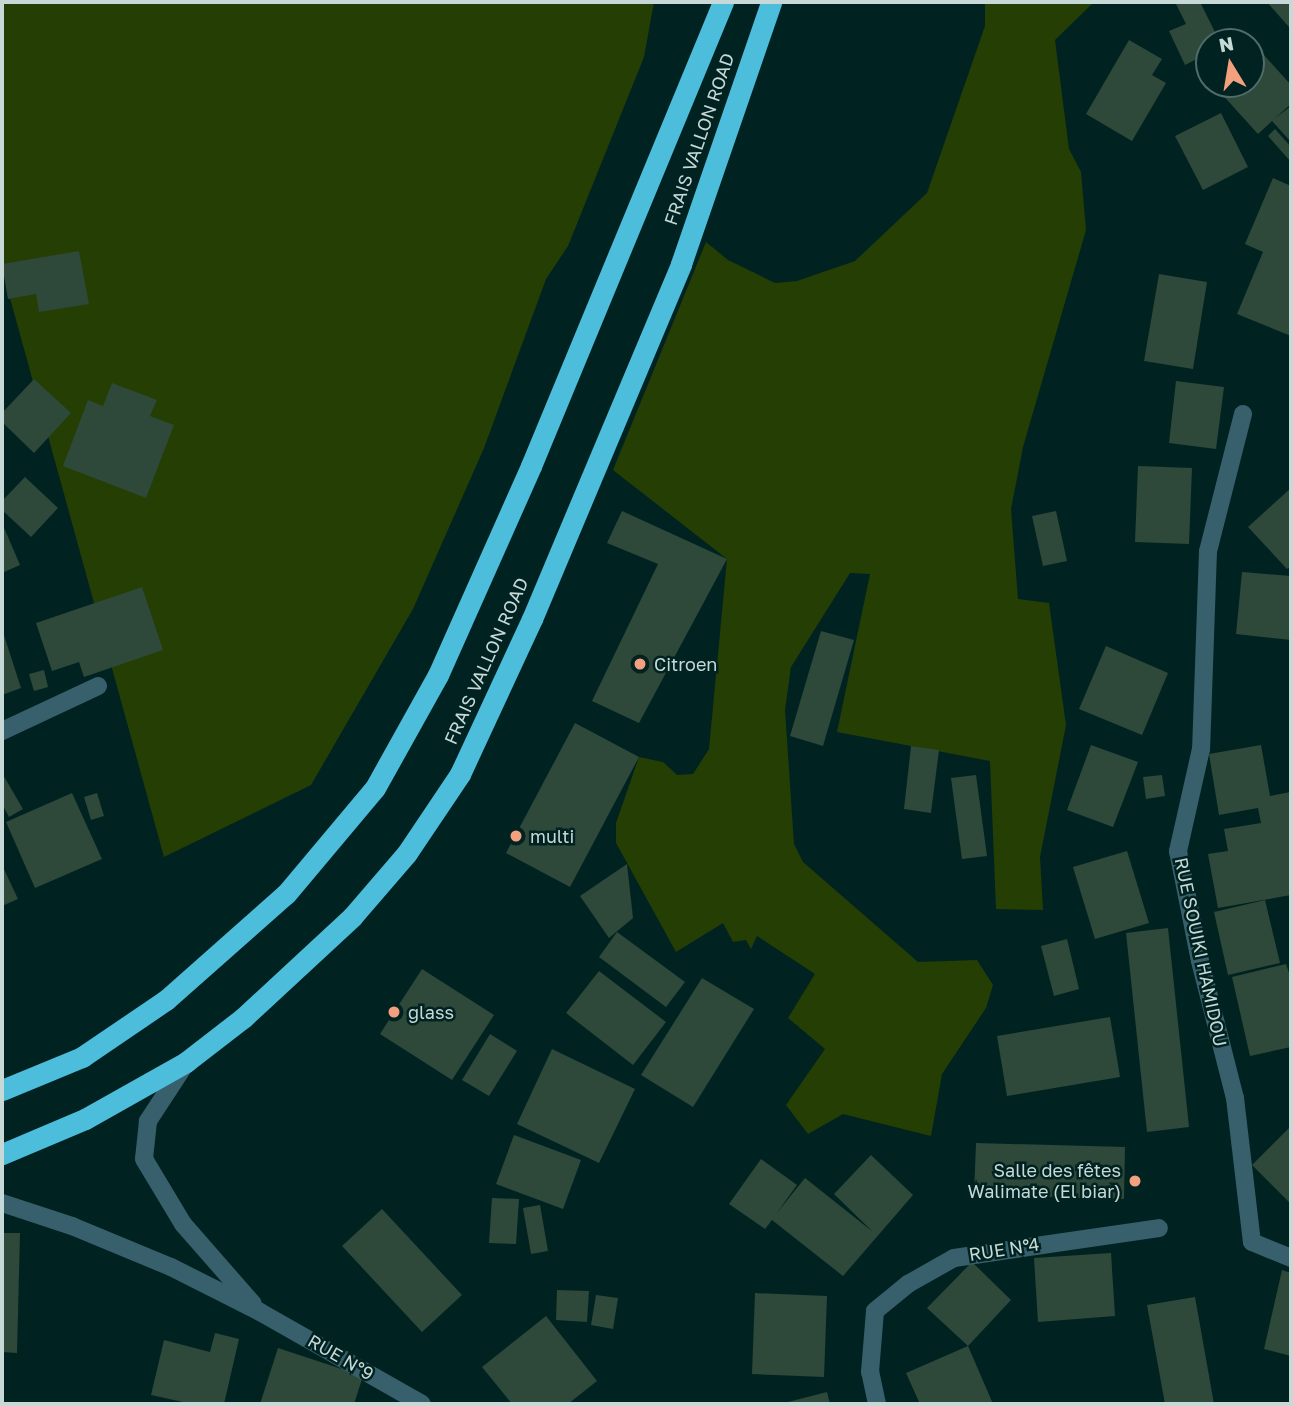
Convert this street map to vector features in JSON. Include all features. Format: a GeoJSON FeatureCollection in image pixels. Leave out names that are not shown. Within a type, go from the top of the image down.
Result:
{"type":"FeatureCollection","features":[{"type":"Feature","properties":{"kind":"highway","name":"FRAIS VALLON ROAD"},"geometry":{"type":"LineString","coordinates":[[2,1090],[82,1057],[166,1000],[286,894],[374,788],[438,675],[526,478],[723,2]]}},
{"type":"Feature","properties":{"kind":"highway","name":"FRAIS VALLON ROAD"},"geometry":{"type":"LineString","coordinates":[[2,1154],[85,1119],[186,1062],[243,1018],[352,917],[408,853],[460,774],[532,619],[681,264],[771,2]]}},
{"type":"Feature","properties":{"kind":"street","name":"RUE SOUIKI HAMIDOU"},"geometry":{"type":"LineString","coordinates":[[1243,414],[1208,551],[1201,749],[1178,850],[1200,961],[1235,1098],[1252,1242],[1291,1258]]}},
{"type":"Feature","properties":{"kind":"street"},"geometry":{"type":"LineString","coordinates":[[2,731],[98,687]]}},
{"type":"Feature","properties":{"kind":"street"},"geometry":{"type":"LineString","coordinates":[[186,1062],[148,1121],[144,1159],[183,1224],[260,1312]]}},
{"type":"Feature","properties":{"kind":"street","name":"RUE N°9"},"geometry":{"type":"LineString","coordinates":[[2,1203],[133,1251],[260,1312],[422,1404]]}},
{"type":"Feature","properties":{"kind":"street","name":"RUE N°4"},"geometry":{"type":"LineString","coordinates":[[877,1404],[870,1371],[876,1311],[908,1284],[954,1258],[1159,1228]]}},
{"type":"Feature","properties":{"kind":"green space"},"geometry":{"type":"Polygon","coordinates":[[[2,2],[654,2],[644,57],[568,246],[546,279],[484,448],[413,609],[311,785],[164,857],[2,269],[2,2]]]}},
{"type":"Feature","properties":{"kind":"green space"},"geometry":{"type":"Polygon","coordinates":[[[985,2],[1094,2],[1055,40],[1069,149],[1081,172],[1086,230],[1023,447],[1011,509],[1018,599],[1049,603],[1066,725],[1040,857],[1043,910],[996,909],[990,761],[837,732],[870,574],[850,573],[791,667],[785,710],[794,844],[803,862],[918,962],[977,960],[993,985],[986,1008],[942,1074],[931,1136],[843,1114],[808,1134],[786,1105],[825,1049],[788,1018],[815,974],[757,936],[751,949],[746,940],[733,942],[723,923],[676,952],[616,843],[616,823],[639,757],[663,762],[677,775],[693,774],[709,749],[727,559],[613,470],[706,242],[728,260],[775,283],[797,281],[855,261],[927,193],[985,26],[985,2]]]}},
{"type":"Feature","properties":{"kind":"building"},"geometry":{"type":"Polygon","coordinates":[[[1175,2],[1200,2],[1213,28],[1195,28],[1195,60],[1185,65],[1169,31],[1186,24],[1175,2]]]}},
{"type":"Feature","properties":{"kind":"building"},"geometry":{"type":"Polygon","coordinates":[[[1267,2],[1291,2],[1289,27],[1267,2]]]}},
{"type":"Feature","properties":{"kind":"building"},"geometry":{"type":"Polygon","coordinates":[[[1129,40],[1162,59],[1152,75],[1166,83],[1132,141],[1086,114],[1129,40]]]}},
{"type":"Feature","properties":{"kind":"building"},"geometry":{"type":"Polygon","coordinates":[[[1265,56],[1291,85],[1291,104],[1274,119],[1291,106],[1291,142],[1272,121],[1258,134],[1225,98],[1265,98],[1265,56]]]}},
{"type":"Feature","properties":{"kind":"building"},"geometry":{"type":"Polygon","coordinates":[[[1221,113],[1248,167],[1203,190],[1175,136],[1221,113]]]}},
{"type":"Feature","properties":{"kind":"building"},"geometry":{"type":"Polygon","coordinates":[[[1275,129],[1291,147],[1291,162],[1268,136],[1275,129]]]}},
{"type":"Feature","properties":{"kind":"building"},"geometry":{"type":"Polygon","coordinates":[[[1273,178],[1291,186],[1291,336],[1237,314],[1263,252],[1245,244],[1273,178]]]}},
{"type":"Feature","properties":{"kind":"building"},"geometry":{"type":"Polygon","coordinates":[[[79,251],[89,304],[39,312],[36,294],[8,299],[2,264],[79,251]]]}},
{"type":"Feature","properties":{"kind":"building"},"geometry":{"type":"Polygon","coordinates":[[[1159,274],[1207,282],[1193,369],[1144,361],[1159,274]]]}},
{"type":"Feature","properties":{"kind":"building"},"geometry":{"type":"Polygon","coordinates":[[[34,379],[71,413],[34,453],[2,422],[2,413],[34,379]]]}},
{"type":"Feature","properties":{"kind":"building"},"geometry":{"type":"Polygon","coordinates":[[[1176,381],[1224,387],[1216,449],[1169,443],[1176,381]]]}},
{"type":"Feature","properties":{"kind":"building"},"geometry":{"type":"Polygon","coordinates":[[[112,383],[157,400],[150,416],[174,425],[146,498],[63,466],[88,400],[103,406],[112,383]]]}},
{"type":"Feature","properties":{"kind":"building"},"geometry":{"type":"Polygon","coordinates":[[[1138,466],[1192,468],[1189,544],[1135,542],[1138,466]]]}},
{"type":"Feature","properties":{"kind":"building"},"geometry":{"type":"Polygon","coordinates":[[[25,477],[58,508],[31,537],[2,510],[2,501],[25,477]]]}},
{"type":"Feature","properties":{"kind":"building"},"geometry":{"type":"Polygon","coordinates":[[[1291,488],[1291,566],[1287,569],[1248,527],[1291,488]]]}},
{"type":"Feature","properties":{"kind":"building","name":"Citroen"},"geometry":{"type":"Polygon","coordinates":[[[622,511],[727,559],[639,723],[592,701],[658,564],[607,543],[622,511]]]}},
{"type":"Feature","properties":{"kind":"building"},"geometry":{"type":"Polygon","coordinates":[[[1056,511],[1067,561],[1043,566],[1032,516],[1056,511]]]}},
{"type":"Feature","properties":{"kind":"building"},"geometry":{"type":"Polygon","coordinates":[[[2,523],[20,565],[2,573],[2,523]]]}},
{"type":"Feature","properties":{"kind":"building"},"geometry":{"type":"Polygon","coordinates":[[[1242,572],[1291,576],[1291,640],[1236,634],[1242,572]]]}},
{"type":"Feature","properties":{"kind":"building"},"geometry":{"type":"Polygon","coordinates":[[[142,587],[163,650],[84,677],[79,662],[52,671],[36,623],[142,587]]]}},
{"type":"Feature","properties":{"kind":"building"},"geometry":{"type":"Polygon","coordinates":[[[2,629],[21,688],[2,695],[2,629]]]}},
{"type":"Feature","properties":{"kind":"building"},"geometry":{"type":"Polygon","coordinates":[[[821,631],[854,640],[823,746],[790,736],[821,631]]]}},
{"type":"Feature","properties":{"kind":"building"},"geometry":{"type":"Polygon","coordinates":[[[1106,646],[1168,673],[1142,735],[1079,709],[1106,646]]]}},
{"type":"Feature","properties":{"kind":"building"},"geometry":{"type":"Polygon","coordinates":[[[44,670],[48,687],[34,691],[29,674],[44,670]]]}},
{"type":"Feature","properties":{"kind":"building"},"geometry":{"type":"Polygon","coordinates":[[[575,723],[639,757],[570,887],[506,853],[575,723]]]}},
{"type":"Feature","properties":{"kind":"building"},"geometry":{"type":"Polygon","coordinates":[[[1091,745],[1138,762],[1113,827],[1067,810],[1091,745]]]}},
{"type":"Feature","properties":{"kind":"building"},"geometry":{"type":"Polygon","coordinates":[[[1261,745],[1270,796],[1290,792],[1291,895],[1218,908],[1208,854],[1228,851],[1224,829],[1261,823],[1258,808],[1219,815],[1209,754],[1261,745]]]}},
{"type":"Feature","properties":{"kind":"building"},"geometry":{"type":"Polygon","coordinates":[[[911,746],[939,750],[931,813],[904,809],[911,746]]]}},
{"type":"Feature","properties":{"kind":"building"},"geometry":{"type":"Polygon","coordinates":[[[2,773],[23,809],[9,817],[2,804],[2,773]]]}},
{"type":"Feature","properties":{"kind":"building"},"geometry":{"type":"Polygon","coordinates":[[[976,775],[987,856],[962,859],[951,778],[976,775]]]}},
{"type":"Feature","properties":{"kind":"building"},"geometry":{"type":"Polygon","coordinates":[[[1162,775],[1165,796],[1146,799],[1143,777],[1162,775]]]}},
{"type":"Feature","properties":{"kind":"building"},"geometry":{"type":"Polygon","coordinates":[[[72,793],[102,859],[35,888],[6,822],[72,793]]]}},
{"type":"Feature","properties":{"kind":"building"},"geometry":{"type":"Polygon","coordinates":[[[97,793],[104,816],[91,820],[84,797],[97,793]]]}},
{"type":"Feature","properties":{"kind":"building"},"geometry":{"type":"Polygon","coordinates":[[[1127,851],[1149,923],[1095,939],[1073,867],[1127,851]]]}},
{"type":"Feature","properties":{"kind":"building"},"geometry":{"type":"Polygon","coordinates":[[[627,864],[633,918],[609,938],[580,896],[627,864]]]}},
{"type":"Feature","properties":{"kind":"building"},"geometry":{"type":"Polygon","coordinates":[[[2,865],[18,899],[2,906],[2,865]]]}},
{"type":"Feature","properties":{"kind":"building"},"geometry":{"type":"Polygon","coordinates":[[[1265,900],[1280,963],[1228,975],[1214,912],[1265,900]]]}},
{"type":"Feature","properties":{"kind":"building"},"geometry":{"type":"Polygon","coordinates":[[[1168,928],[1189,1127],[1147,1132],[1126,933],[1168,928]]]}},
{"type":"Feature","properties":{"kind":"building"},"geometry":{"type":"Polygon","coordinates":[[[617,932],[685,982],[666,1007],[599,957],[617,932]]]}},
{"type":"Feature","properties":{"kind":"building"},"geometry":{"type":"Polygon","coordinates":[[[1067,939],[1079,989],[1054,996],[1041,946],[1067,939]]]}},
{"type":"Feature","properties":{"kind":"building"},"geometry":{"type":"Polygon","coordinates":[[[1286,964],[1291,979],[1291,1047],[1250,1056],[1232,977],[1286,964]]]}},
{"type":"Feature","properties":{"kind":"building"},"geometry":{"type":"Polygon","coordinates":[[[422,969],[494,1015],[452,1080],[380,1034],[422,969]]]}},
{"type":"Feature","properties":{"kind":"building"},"geometry":{"type":"Polygon","coordinates":[[[599,971],[666,1022],[633,1065],[566,1013],[599,971]]]}},
{"type":"Feature","properties":{"kind":"building"},"geometry":{"type":"Polygon","coordinates":[[[702,978],[754,1009],[693,1107],[641,1075],[702,978]]]}},
{"type":"Feature","properties":{"kind":"building"},"geometry":{"type":"Polygon","coordinates":[[[1110,1017],[1120,1077],[1007,1096],[997,1036],[1110,1017]]]}},
{"type":"Feature","properties":{"kind":"building"},"geometry":{"type":"Polygon","coordinates":[[[490,1034],[517,1051],[489,1096],[462,1080],[490,1034]]]}},
{"type":"Feature","properties":{"kind":"building"},"geometry":{"type":"Polygon","coordinates":[[[552,1049],[635,1089],[599,1163],[517,1124],[552,1049]]]}},
{"type":"Feature","properties":{"kind":"building"},"geometry":{"type":"Polygon","coordinates":[[[1291,1126],[1291,1204],[1252,1165],[1291,1126]]]}},
{"type":"Feature","properties":{"kind":"building"},"geometry":{"type":"Polygon","coordinates":[[[514,1135],[581,1160],[563,1209],[496,1184],[514,1135]]]}},
{"type":"Feature","properties":{"kind":"building"},"geometry":{"type":"Polygon","coordinates":[[[976,1143],[1125,1147],[1124,1199],[974,1195],[976,1143]]]}},
{"type":"Feature","properties":{"kind":"building"},"geometry":{"type":"Polygon","coordinates":[[[871,1155],[913,1195],[843,1276],[772,1220],[765,1229],[729,1204],[761,1159],[797,1185],[776,1214],[805,1178],[873,1232],[834,1194],[871,1155]]]}},
{"type":"Feature","properties":{"kind":"building"},"geometry":{"type":"Polygon","coordinates":[[[492,1198],[519,1199],[516,1244],[489,1243],[492,1198]]]}},
{"type":"Feature","properties":{"kind":"building"},"geometry":{"type":"Polygon","coordinates":[[[540,1205],[548,1251],[531,1254],[523,1208],[540,1205]]]}},
{"type":"Feature","properties":{"kind":"building"},"geometry":{"type":"Polygon","coordinates":[[[382,1209],[462,1295],[422,1332],[342,1246],[382,1209]]]}},
{"type":"Feature","properties":{"kind":"building"},"geometry":{"type":"Polygon","coordinates":[[[2,1233],[20,1233],[17,1353],[2,1352],[2,1233]]]}},
{"type":"Feature","properties":{"kind":"building"},"geometry":{"type":"Polygon","coordinates":[[[1111,1253],[1115,1316],[1038,1322],[1034,1258],[1111,1253]]]}},
{"type":"Feature","properties":{"kind":"building"},"geometry":{"type":"Polygon","coordinates":[[[972,1262],[1011,1300],[968,1346],[927,1308],[972,1262]]]}},
{"type":"Feature","properties":{"kind":"building"},"geometry":{"type":"Polygon","coordinates":[[[1282,1270],[1291,1273],[1291,1356],[1264,1349],[1282,1270]]]}},
{"type":"Feature","properties":{"kind":"building"},"geometry":{"type":"Polygon","coordinates":[[[557,1290],[589,1291],[587,1322],[556,1320],[557,1290]]]}},
{"type":"Feature","properties":{"kind":"building"},"geometry":{"type":"Polygon","coordinates":[[[755,1293],[827,1296],[824,1377],[752,1374],[755,1293]]]}},
{"type":"Feature","properties":{"kind":"building"},"geometry":{"type":"Polygon","coordinates":[[[596,1295],[618,1298],[613,1329],[591,1325],[596,1295]]]}},
{"type":"Feature","properties":{"kind":"building"},"geometry":{"type":"Polygon","coordinates":[[[1195,1297],[1214,1404],[1165,1404],[1147,1305],[1195,1297]]]}},
{"type":"Feature","properties":{"kind":"building"},"geometry":{"type":"Polygon","coordinates":[[[546,1316],[597,1381],[568,1404],[512,1404],[482,1367],[546,1316]]]}},
{"type":"Feature","properties":{"kind":"building"},"geometry":{"type":"Polygon","coordinates":[[[215,1333],[239,1339],[224,1404],[192,1404],[151,1395],[164,1340],[210,1352],[215,1333]]]}},
{"type":"Feature","properties":{"kind":"building"},"geometry":{"type":"Polygon","coordinates":[[[968,1346],[993,1404],[920,1404],[906,1373],[968,1346]]]}},
{"type":"Feature","properties":{"kind":"building"},"geometry":{"type":"Polygon","coordinates":[[[278,1348],[363,1376],[354,1404],[260,1404],[278,1348]]]}},
{"type":"Feature","properties":{"kind":"building"},"geometry":{"type":"Polygon","coordinates":[[[827,1392],[830,1404],[784,1404],[784,1403],[827,1392]]]}},
{"type":"Feature","properties":{"kind":"place","name":"Citroen"},"geometry":{"type":"Point","coordinates":[640,664]}},
{"type":"Feature","properties":{"kind":"place","name":"multi"},"geometry":{"type":"Point","coordinates":[516,836]}},
{"type":"Feature","properties":{"kind":"place","name":"glass"},"geometry":{"type":"Point","coordinates":[394,1012]}},
{"type":"Feature","properties":{"kind":"place","name":"Salle des fêtes Walimate (El biar)"},"geometry":{"type":"Point","coordinates":[1135,1181]}}]}
